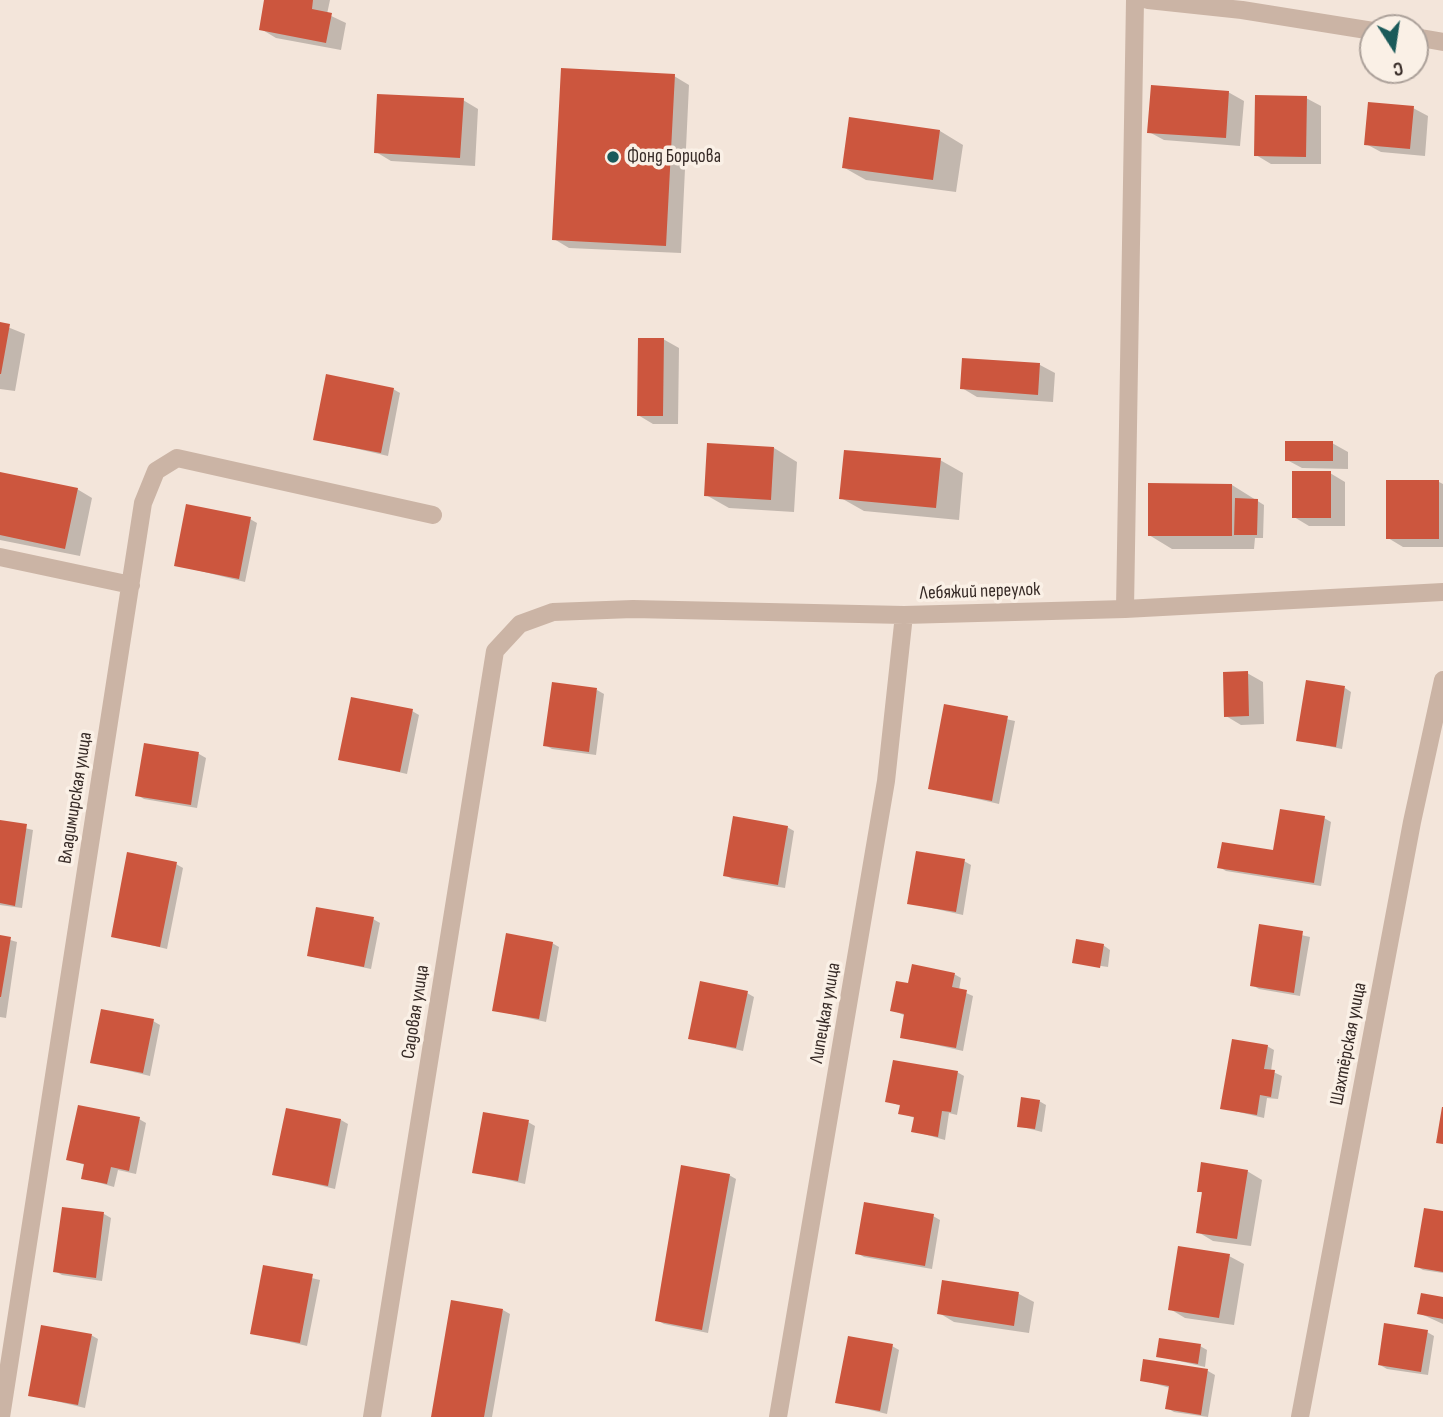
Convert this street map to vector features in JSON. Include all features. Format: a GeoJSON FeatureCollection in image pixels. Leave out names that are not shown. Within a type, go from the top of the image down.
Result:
{"type":"FeatureCollection","features":[{"type":"Feature","properties":{"kind":"street"},"geometry":{"type":"LineString","coordinates":[[1125,609],[1135,0]]}},
{"type":"Feature","properties":{"kind":"street"},"geometry":{"type":"LineString","coordinates":[[1148,0],[1243,5],[1359,28]]}},
{"type":"Feature","properties":{"kind":"street","name":"Владимирская улица"},"geometry":{"type":"LineString","coordinates":[[1,1417],[143,503],[156,471],[177,458],[433,515]]}},
{"type":"Feature","properties":{"kind":"street"},"geometry":{"type":"LineString","coordinates":[[0,556],[131,585]]}},
{"type":"Feature","properties":{"kind":"street","name":"Лебяжий переулок"},"geometry":{"type":"LineString","coordinates":[[520,624],[553,611],[633,609],[904,615],[1125,609],[1443,592]]}},
{"type":"Feature","properties":{"kind":"street","name":"Липецкая улица"},"geometry":{"type":"LineString","coordinates":[[778,1417],[886,781],[904,615]]}},
{"type":"Feature","properties":{"kind":"street","name":"Садовая улица"},"geometry":{"type":"LineString","coordinates":[[372,1417],[495,651],[520,624]]}},
{"type":"Feature","properties":{"kind":"street","name":"Шахтёрская улица"},"geometry":{"type":"LineString","coordinates":[[1300,1417],[1407,849],[1443,680]]}},
{"type":"Feature","properties":{"kind":"building"},"geometry":{"type":"Polygon","coordinates":[[[264,0],[313,0],[312,9],[332,13],[326,43],[259,30],[264,0]]]}},
{"type":"Feature","properties":{"kind":"building","name":"Фонд Борцова"},"geometry":{"type":"Polygon","coordinates":[[[561,68],[675,74],[666,246],[552,240],[561,68]]]}},
{"type":"Feature","properties":{"kind":"building"},"geometry":{"type":"Polygon","coordinates":[[[1151,85],[1229,91],[1226,138],[1147,133],[1151,85]]]}},
{"type":"Feature","properties":{"kind":"building"},"geometry":{"type":"Polygon","coordinates":[[[377,94],[464,98],[460,158],[374,153],[377,94]]]}},
{"type":"Feature","properties":{"kind":"building"},"geometry":{"type":"Polygon","coordinates":[[[1255,95],[1307,96],[1306,157],[1254,156],[1255,95]]]}},
{"type":"Feature","properties":{"kind":"building"},"geometry":{"type":"Polygon","coordinates":[[[1368,102],[1414,106],[1410,149],[1364,145],[1368,102]]]}},
{"type":"Feature","properties":{"kind":"building"},"geometry":{"type":"Polygon","coordinates":[[[849,117],[940,130],[933,180],[842,168],[849,117]]]}},
{"type":"Feature","properties":{"kind":"building"},"geometry":{"type":"Polygon","coordinates":[[[0,322],[10,324],[1,374],[0,374],[0,322]]]}},
{"type":"Feature","properties":{"kind":"building"},"geometry":{"type":"Polygon","coordinates":[[[638,338],[664,338],[663,416],[637,416],[638,338]]]}},
{"type":"Feature","properties":{"kind":"building"},"geometry":{"type":"Polygon","coordinates":[[[962,358],[1040,363],[1038,395],[960,389],[962,358]]]}},
{"type":"Feature","properties":{"kind":"building"},"geometry":{"type":"Polygon","coordinates":[[[326,374],[394,388],[381,453],[313,440],[326,374]]]}},
{"type":"Feature","properties":{"kind":"building"},"geometry":{"type":"Polygon","coordinates":[[[1285,441],[1333,441],[1333,461],[1285,461],[1285,441]]]}},
{"type":"Feature","properties":{"kind":"building"},"geometry":{"type":"Polygon","coordinates":[[[707,443],[774,447],[771,500],[704,496],[707,443]]]}},
{"type":"Feature","properties":{"kind":"building"},"geometry":{"type":"Polygon","coordinates":[[[844,450],[941,458],[936,508],[839,499],[844,450]]]}},
{"type":"Feature","properties":{"kind":"building"},"geometry":{"type":"Polygon","coordinates":[[[1292,471],[1331,471],[1331,518],[1292,518],[1292,471]]]}},
{"type":"Feature","properties":{"kind":"building"},"geometry":{"type":"Polygon","coordinates":[[[0,472],[78,488],[65,549],[0,535],[0,472]]]}},
{"type":"Feature","properties":{"kind":"building"},"geometry":{"type":"Polygon","coordinates":[[[1386,480],[1439,480],[1439,539],[1386,539],[1386,480]]]}},
{"type":"Feature","properties":{"kind":"building"},"geometry":{"type":"Polygon","coordinates":[[[1148,483],[1232,484],[1232,536],[1148,536],[1148,483]]]}},
{"type":"Feature","properties":{"kind":"building"},"geometry":{"type":"Polygon","coordinates":[[[1235,498],[1258,499],[1257,535],[1234,535],[1235,498]]]}},
{"type":"Feature","properties":{"kind":"building"},"geometry":{"type":"Polygon","coordinates":[[[186,504],[251,517],[239,579],[174,566],[186,504]]]}},
{"type":"Feature","properties":{"kind":"building"},"geometry":{"type":"Polygon","coordinates":[[[1248,671],[1249,716],[1224,717],[1223,672],[1248,671]]]}},
{"type":"Feature","properties":{"kind":"building"},"geometry":{"type":"Polygon","coordinates":[[[1306,680],[1345,686],[1336,747],[1296,741],[1306,680]]]}},
{"type":"Feature","properties":{"kind":"building"},"geometry":{"type":"Polygon","coordinates":[[[552,682],[597,688],[589,752],[543,746],[552,682]]]}},
{"type":"Feature","properties":{"kind":"building"},"geometry":{"type":"Polygon","coordinates":[[[351,697],[413,709],[400,772],[338,760],[351,697]]]}},
{"type":"Feature","properties":{"kind":"building"},"geometry":{"type":"Polygon","coordinates":[[[944,704],[1008,716],[992,801],[928,789],[944,704]]]}},
{"type":"Feature","properties":{"kind":"building"},"geometry":{"type":"Polygon","coordinates":[[[144,743],[199,752],[191,805],[135,796],[144,743]]]}},
{"type":"Feature","properties":{"kind":"building"},"geometry":{"type":"Polygon","coordinates":[[[1280,809],[1325,816],[1314,883],[1217,868],[1222,842],[1273,850],[1280,809]]]}},
{"type":"Feature","properties":{"kind":"building"},"geometry":{"type":"Polygon","coordinates":[[[733,816],[788,826],[778,885],[723,876],[733,816]]]}},
{"type":"Feature","properties":{"kind":"building"},"geometry":{"type":"Polygon","coordinates":[[[0,820],[27,824],[15,906],[0,903],[0,820]]]}},
{"type":"Feature","properties":{"kind":"building"},"geometry":{"type":"Polygon","coordinates":[[[916,851],[965,859],[956,912],[907,904],[916,851]]]}},
{"type":"Feature","properties":{"kind":"building"},"geometry":{"type":"Polygon","coordinates":[[[127,852],[177,862],[160,947],[111,937],[127,852]]]}},
{"type":"Feature","properties":{"kind":"building"},"geometry":{"type":"Polygon","coordinates":[[[316,907],[374,917],[364,967],[307,956],[316,907]]]}},
{"type":"Feature","properties":{"kind":"building"},"geometry":{"type":"Polygon","coordinates":[[[1259,924],[1303,931],[1294,993],[1250,986],[1259,924]]]}},
{"type":"Feature","properties":{"kind":"building"},"geometry":{"type":"Polygon","coordinates":[[[506,933],[553,942],[539,1019],[492,1011],[506,933]]]}},
{"type":"Feature","properties":{"kind":"building"},"geometry":{"type":"Polygon","coordinates":[[[0,935],[11,937],[1,997],[0,997],[0,935]]]}},
{"type":"Feature","properties":{"kind":"building"},"geometry":{"type":"Polygon","coordinates":[[[1076,939],[1104,944],[1100,968],[1072,963],[1076,939]]]}},
{"type":"Feature","properties":{"kind":"building"},"geometry":{"type":"Polygon","coordinates":[[[912,964],[955,973],[952,987],[967,990],[956,1048],[900,1038],[904,1014],[890,1011],[896,981],[908,983],[912,964]]]}},
{"type":"Feature","properties":{"kind":"building"},"geometry":{"type":"Polygon","coordinates":[[[700,981],[748,991],[736,1048],[688,1039],[700,981]]]}},
{"type":"Feature","properties":{"kind":"building"},"geometry":{"type":"Polygon","coordinates":[[[101,1009],[154,1019],[143,1073],[90,1063],[101,1009]]]}},
{"type":"Feature","properties":{"kind":"building"},"geometry":{"type":"Polygon","coordinates":[[[1232,1039],[1268,1045],[1264,1069],[1275,1070],[1271,1097],[1260,1095],[1257,1115],[1220,1109],[1232,1039]]]}},
{"type":"Feature","properties":{"kind":"building"},"geometry":{"type":"Polygon","coordinates":[[[893,1060],[958,1071],[951,1112],[942,1111],[938,1137],[911,1132],[914,1117],[898,1114],[900,1105],[885,1102],[893,1060]]]}},
{"type":"Feature","properties":{"kind":"building"},"geometry":{"type":"Polygon","coordinates":[[[1021,1097],[1040,1100],[1035,1129],[1017,1127],[1021,1097]]]}},
{"type":"Feature","properties":{"kind":"building"},"geometry":{"type":"Polygon","coordinates":[[[78,1105],[140,1117],[129,1171],[111,1167],[107,1184],[81,1179],[84,1164],[66,1160],[78,1105]]]}},
{"type":"Feature","properties":{"kind":"building"},"geometry":{"type":"Polygon","coordinates":[[[1443,1107],[1443,1144],[1436,1143],[1443,1107]]]}},
{"type":"Feature","properties":{"kind":"building"},"geometry":{"type":"Polygon","coordinates":[[[286,1108],[341,1119],[328,1186],[272,1175],[286,1108]]]}},
{"type":"Feature","properties":{"kind":"building"},"geometry":{"type":"Polygon","coordinates":[[[483,1112],[529,1120],[518,1181],[472,1173],[483,1112]]]}},
{"type":"Feature","properties":{"kind":"building"},"geometry":{"type":"Polygon","coordinates":[[[1201,1162],[1248,1170],[1237,1239],[1196,1233],[1202,1192],[1197,1192],[1201,1162]]]}},
{"type":"Feature","properties":{"kind":"building"},"geometry":{"type":"Polygon","coordinates":[[[681,1165],[730,1174],[702,1330],[655,1321],[681,1165]]]}},
{"type":"Feature","properties":{"kind":"building"},"geometry":{"type":"Polygon","coordinates":[[[864,1202],[934,1214],[925,1266],[855,1254],[864,1202]]]}},
{"type":"Feature","properties":{"kind":"building"},"geometry":{"type":"Polygon","coordinates":[[[62,1207],[104,1212],[96,1278],[53,1272],[62,1207]]]}},
{"type":"Feature","properties":{"kind":"building"},"geometry":{"type":"Polygon","coordinates":[[[1424,1208],[1443,1211],[1443,1272],[1414,1267],[1424,1208]]]}},
{"type":"Feature","properties":{"kind":"building"},"geometry":{"type":"Polygon","coordinates":[[[1178,1246],[1230,1254],[1219,1318],[1168,1310],[1178,1246]]]}},
{"type":"Feature","properties":{"kind":"building"},"geometry":{"type":"Polygon","coordinates":[[[263,1265],[313,1274],[300,1343],[250,1334],[263,1265]]]}},
{"type":"Feature","properties":{"kind":"building"},"geometry":{"type":"Polygon","coordinates":[[[942,1280],[1019,1292],[1014,1326],[937,1314],[942,1280]]]}},
{"type":"Feature","properties":{"kind":"building"},"geometry":{"type":"Polygon","coordinates":[[[1421,1293],[1443,1297],[1443,1319],[1417,1314],[1421,1293]]]}},
{"type":"Feature","properties":{"kind":"building"},"geometry":{"type":"Polygon","coordinates":[[[451,1300],[503,1309],[484,1417],[431,1417],[451,1300]]]}},
{"type":"Feature","properties":{"kind":"building"},"geometry":{"type":"Polygon","coordinates":[[[1384,1323],[1428,1330],[1421,1372],[1378,1365],[1384,1323]]]}},
{"type":"Feature","properties":{"kind":"building"},"geometry":{"type":"Polygon","coordinates":[[[41,1325],[92,1334],[78,1405],[28,1396],[41,1325]]]}},
{"type":"Feature","properties":{"kind":"building"},"geometry":{"type":"Polygon","coordinates":[[[848,1336],[893,1344],[880,1411],[835,1403],[848,1336]]]}},
{"type":"Feature","properties":{"kind":"building"},"geometry":{"type":"Polygon","coordinates":[[[1159,1338],[1201,1344],[1198,1364],[1156,1357],[1159,1338]]]}},
{"type":"Feature","properties":{"kind":"building"},"geometry":{"type":"Polygon","coordinates":[[[1143,1359],[1208,1369],[1201,1415],[1165,1409],[1169,1386],[1140,1381],[1143,1359]]]}},
{"type":"Feature","properties":{"kind":"place","name":"Фонд Борцова"},"geometry":{"type":"Point","coordinates":[613,157]}}]}
